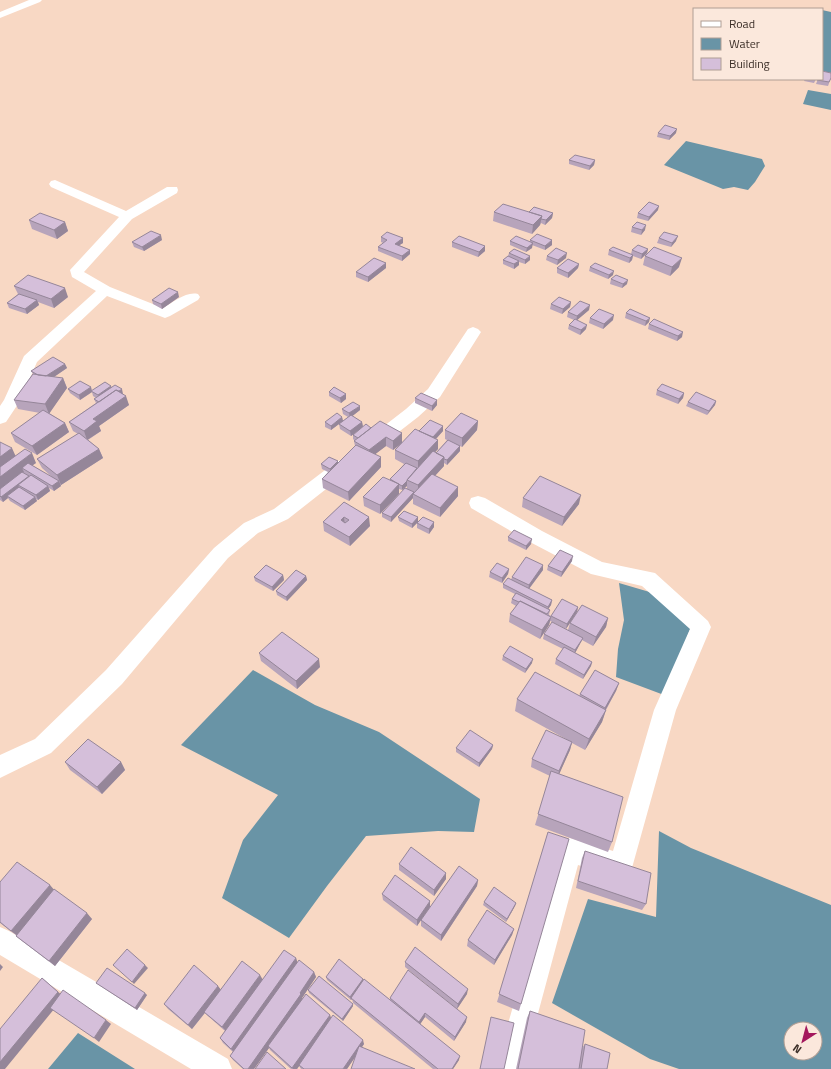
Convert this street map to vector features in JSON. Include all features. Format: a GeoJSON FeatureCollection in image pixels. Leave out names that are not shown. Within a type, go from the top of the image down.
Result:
{"type":"FeatureCollection","features":[{"type":"Feature","properties":{"kind":"street"},"geometry":{"type":"LineString","coordinates":[[0,15],[37,0]]}},
{"type":"Feature","properties":{"kind":"street"},"geometry":{"type":"LineString","coordinates":[[55,184],[127,216]]}},
{"type":"Feature","properties":{"kind":"street"},"geometry":{"type":"LineString","coordinates":[[172,190],[127,216],[77,270],[77,274],[105,290],[165,313],[193,297]]}},
{"type":"Feature","properties":{"kind":"street"},"geometry":{"type":"LineString","coordinates":[[0,418],[12,401],[30,360],[105,290]]}},
{"type":"Feature","properties":{"kind":"street"},"geometry":{"type":"LineString","coordinates":[[0,767],[43,746],[49,741],[114,677],[222,553],[251,528],[281,514],[412,413],[434,392],[473,332]]}},
{"type":"Feature","properties":{"kind":"street"},"geometry":{"type":"LineString","coordinates":[[478,503],[535,536],[598,569],[648,579],[701,627],[665,710],[621,866],[570,850],[509,1069]]}},
{"type":"Feature","properties":{"kind":"street"},"geometry":{"type":"LineString","coordinates":[[0,940],[218,1069]]}},
{"type":"Feature","properties":{"kind":"water"},"geometry":{"type":"Polygon","coordinates":[[[823,10],[831,12],[831,73],[823,71],[823,10]]]}},
{"type":"Feature","properties":{"kind":"water"},"geometry":{"type":"Polygon","coordinates":[[[808,90],[831,94],[831,110],[803,104],[808,90]]]}},
{"type":"Feature","properties":{"kind":"water"},"geometry":{"type":"Polygon","coordinates":[[[686,141],[762,159],[765,166],[748,190],[734,187],[723,189],[664,165],[686,141]]]}},
{"type":"Feature","properties":{"kind":"water"},"geometry":{"type":"Polygon","coordinates":[[[619,583],[653,593],[691,627],[664,695],[616,677],[618,649],[624,620],[619,583]]]}},
{"type":"Feature","properties":{"kind":"water"},"geometry":{"type":"Polygon","coordinates":[[[253,670],[315,705],[379,732],[480,799],[474,832],[438,831],[366,836],[289,938],[222,898],[243,840],[278,795],[181,745],[253,670]]]}},
{"type":"Feature","properties":{"kind":"water"},"geometry":{"type":"Polygon","coordinates":[[[659,831],[691,848],[831,905],[831,1069],[679,1069],[650,1059],[552,1003],[588,899],[656,917],[659,831]]]}},
{"type":"Feature","properties":{"kind":"water"},"geometry":{"type":"Polygon","coordinates":[[[78,1033],[135,1069],[48,1069],[78,1033]]]}},
{"type":"Feature","properties":{"kind":"building"},"geometry":{"type":"Polygon","coordinates":[[[823,71],[831,73],[829,82],[817,80],[823,80],[823,71]]]}},
{"type":"Feature","properties":{"kind":"building"},"geometry":{"type":"Polygon","coordinates":[[[665,125],[677,129],[670,136],[658,133],[665,125]]]}},
{"type":"Feature","properties":{"kind":"building"},"geometry":{"type":"Polygon","coordinates":[[[575,155],[595,160],[590,166],[569,160],[575,155]]]}},
{"type":"Feature","properties":{"kind":"building"},"geometry":{"type":"Polygon","coordinates":[[[649,202],[659,206],[649,217],[638,213],[649,202]]]}},
{"type":"Feature","properties":{"kind":"building"},"geometry":{"type":"Polygon","coordinates":[[[503,204],[542,216],[533,225],[494,212],[503,204]]]}},
{"type":"Feature","properties":{"kind":"building"},"geometry":{"type":"Polygon","coordinates":[[[534,207],[553,213],[546,220],[541,219],[542,216],[529,212],[534,207]]]}},
{"type":"Feature","properties":{"kind":"building"},"geometry":{"type":"Polygon","coordinates":[[[40,213],[65,222],[54,230],[29,220],[40,213]]]}},
{"type":"Feature","properties":{"kind":"building"},"geometry":{"type":"Polygon","coordinates":[[[637,222],[646,225],[642,230],[632,227],[637,222]]]}},
{"type":"Feature","properties":{"kind":"building"},"geometry":{"type":"Polygon","coordinates":[[[151,231],[161,235],[142,247],[132,242],[151,231]]]}},
{"type":"Feature","properties":{"kind":"building"},"geometry":{"type":"Polygon","coordinates":[[[387,232],[403,238],[395,244],[410,250],[402,256],[378,247],[387,240],[381,237],[387,232]]]}},
{"type":"Feature","properties":{"kind":"building"},"geometry":{"type":"Polygon","coordinates":[[[664,232],[678,236],[672,243],[659,238],[664,232]]]}},
{"type":"Feature","properties":{"kind":"building"},"geometry":{"type":"Polygon","coordinates":[[[537,234],[552,240],[545,246],[530,240],[537,234]]]}},
{"type":"Feature","properties":{"kind":"building"},"geometry":{"type":"Polygon","coordinates":[[[459,236],[485,246],[479,252],[452,242],[459,236]]]}},
{"type":"Feature","properties":{"kind":"building"},"geometry":{"type":"Polygon","coordinates":[[[516,236],[533,243],[527,248],[510,241],[516,236]]]}},
{"type":"Feature","properties":{"kind":"building"},"geometry":{"type":"Polygon","coordinates":[[[638,245],[648,249],[642,254],[632,250],[638,245]]]}},
{"type":"Feature","properties":{"kind":"building"},"geometry":{"type":"Polygon","coordinates":[[[613,247],[633,255],[630,258],[609,250],[613,247]]]}},
{"type":"Feature","properties":{"kind":"building"},"geometry":{"type":"Polygon","coordinates":[[[654,247],[682,258],[672,267],[645,256],[654,247]]]}},
{"type":"Feature","properties":{"kind":"building"},"geometry":{"type":"Polygon","coordinates":[[[556,248],[567,253],[558,260],[547,256],[556,248]]]}},
{"type":"Feature","properties":{"kind":"building"},"geometry":{"type":"Polygon","coordinates":[[[514,249],[530,256],[525,260],[509,253],[514,249]]]}},
{"type":"Feature","properties":{"kind":"building"},"geometry":{"type":"Polygon","coordinates":[[[508,256],[519,261],[514,264],[503,260],[508,256]]]}},
{"type":"Feature","properties":{"kind":"building"},"geometry":{"type":"Polygon","coordinates":[[[374,258],[386,263],[368,277],[356,272],[374,258]]]}},
{"type":"Feature","properties":{"kind":"building"},"geometry":{"type":"Polygon","coordinates":[[[568,259],[579,264],[568,273],[557,268],[568,259]]]}},
{"type":"Feature","properties":{"kind":"building"},"geometry":{"type":"Polygon","coordinates":[[[595,263],[614,271],[609,275],[590,267],[595,263]]]}},
{"type":"Feature","properties":{"kind":"building"},"geometry":{"type":"Polygon","coordinates":[[[28,275],[65,288],[51,299],[14,286],[28,275]]]}},
{"type":"Feature","properties":{"kind":"building"},"geometry":{"type":"Polygon","coordinates":[[[616,275],[628,280],[623,284],[611,279],[616,275]]]}},
{"type":"Feature","properties":{"kind":"building"},"geometry":{"type":"Polygon","coordinates":[[[169,288],[178,292],[161,304],[152,300],[169,288]]]}},
{"type":"Feature","properties":{"kind":"building"},"geometry":{"type":"Polygon","coordinates":[[[19,294],[37,300],[25,309],[7,303],[19,294]]]}},
{"type":"Feature","properties":{"kind":"building"},"geometry":{"type":"Polygon","coordinates":[[[559,297],[571,302],[563,309],[551,304],[559,297]]]}},
{"type":"Feature","properties":{"kind":"building"},"geometry":{"type":"Polygon","coordinates":[[[580,301],[590,305],[577,316],[568,312],[580,301]]]}},
{"type":"Feature","properties":{"kind":"building"},"geometry":{"type":"Polygon","coordinates":[[[599,309],[614,315],[604,324],[590,318],[599,309]]]}},
{"type":"Feature","properties":{"kind":"building"},"geometry":{"type":"Polygon","coordinates":[[[630,309],[650,318],[646,321],[626,313],[630,309]]]}},
{"type":"Feature","properties":{"kind":"building"},"geometry":{"type":"Polygon","coordinates":[[[575,319],[587,325],[581,330],[569,325],[575,319]]]}},
{"type":"Feature","properties":{"kind":"building"},"geometry":{"type":"Polygon","coordinates":[[[654,319],[683,332],[678,336],[649,324],[654,319]]]}},
{"type":"Feature","properties":{"kind":"building"},"geometry":{"type":"Polygon","coordinates":[[[53,357],[65,364],[46,376],[38,375],[31,371],[53,357]]]}},
{"type":"Feature","properties":{"kind":"building"},"geometry":{"type":"Polygon","coordinates":[[[33,374],[63,378],[45,404],[14,400],[33,374]]]}},
{"type":"Feature","properties":{"kind":"building"},"geometry":{"type":"Polygon","coordinates":[[[80,381],[91,387],[79,395],[68,389],[80,381]]]}},
{"type":"Feature","properties":{"kind":"building"},"geometry":{"type":"Polygon","coordinates":[[[105,382],[111,386],[98,395],[91,391],[105,382]]]}},
{"type":"Feature","properties":{"kind":"building"},"geometry":{"type":"Polygon","coordinates":[[[662,384],[684,393],[679,399],[657,390],[662,384]]]}},
{"type":"Feature","properties":{"kind":"building"},"geometry":{"type":"Polygon","coordinates":[[[115,385],[122,389],[119,391],[116,390],[99,402],[94,399],[115,385]]]}},
{"type":"Feature","properties":{"kind":"building"},"geometry":{"type":"Polygon","coordinates":[[[334,387],[346,394],[340,398],[329,392],[334,387]]]}},
{"type":"Feature","properties":{"kind":"building"},"geometry":{"type":"Polygon","coordinates":[[[116,390],[126,396],[93,419],[97,421],[84,431],[69,422],[116,390]]]}},
{"type":"Feature","properties":{"kind":"building"},"geometry":{"type":"Polygon","coordinates":[[[696,392],[716,401],[709,411],[688,402],[696,392]]]}},
{"type":"Feature","properties":{"kind":"building"},"geometry":{"type":"Polygon","coordinates":[[[421,393],[437,400],[432,406],[415,398],[421,393]]]}},
{"type":"Feature","properties":{"kind":"building"},"geometry":{"type":"Polygon","coordinates":[[[353,402],[360,406],[349,413],[342,409],[353,402]]]}},
{"type":"Feature","properties":{"kind":"building"},"geometry":{"type":"Polygon","coordinates":[[[43,410],[65,423],[32,446],[11,433],[43,410]]]}},
{"type":"Feature","properties":{"kind":"building"},"geometry":{"type":"Polygon","coordinates":[[[337,413],[342,417],[331,426],[325,422],[337,413]]]}},
{"type":"Feature","properties":{"kind":"building"},"geometry":{"type":"Polygon","coordinates":[[[461,413],[478,421],[462,438],[445,430],[461,413]]]}},
{"type":"Feature","properties":{"kind":"building"},"geometry":{"type":"Polygon","coordinates":[[[351,415],[362,422],[350,431],[339,424],[351,415]]]}},
{"type":"Feature","properties":{"kind":"building"},"geometry":{"type":"Polygon","coordinates":[[[430,420],[443,426],[433,437],[419,431],[430,420]]]}},
{"type":"Feature","properties":{"kind":"building"},"geometry":{"type":"Polygon","coordinates":[[[380,421],[402,433],[393,441],[386,437],[369,450],[354,441],[380,421]]]}},
{"type":"Feature","properties":{"kind":"building"},"geometry":{"type":"Polygon","coordinates":[[[366,424],[371,428],[358,438],[353,435],[366,424]]]}},
{"type":"Feature","properties":{"kind":"building"},"geometry":{"type":"Polygon","coordinates":[[[415,429],[438,440],[418,461],[395,450],[415,429]]]}},
{"type":"Feature","properties":{"kind":"building"},"geometry":{"type":"Polygon","coordinates":[[[79,433],[99,449],[57,475],[37,459],[79,433]]]}},
{"type":"Feature","properties":{"kind":"building"},"geometry":{"type":"Polygon","coordinates":[[[448,440],[460,446],[447,460],[436,453],[448,440]]]}},
{"type":"Feature","properties":{"kind":"building"},"geometry":{"type":"Polygon","coordinates":[[[0,442],[12,448],[0,457],[0,442]]]}},
{"type":"Feature","properties":{"kind":"building"},"geometry":{"type":"Polygon","coordinates":[[[356,445],[381,457],[348,492],[322,479],[356,445]]]}},
{"type":"Feature","properties":{"kind":"building"},"geometry":{"type":"Polygon","coordinates":[[[25,449],[32,453],[0,477],[0,467],[25,449]]]}},
{"type":"Feature","properties":{"kind":"building"},"geometry":{"type":"Polygon","coordinates":[[[433,451],[444,457],[418,485],[407,480],[433,451]]]}},
{"type":"Feature","properties":{"kind":"building"},"geometry":{"type":"Polygon","coordinates":[[[329,457],[338,461],[330,469],[321,464],[329,457]]]}},
{"type":"Feature","properties":{"kind":"building"},"geometry":{"type":"Polygon","coordinates":[[[28,463],[59,481],[52,486],[22,468],[28,463]]]}},
{"type":"Feature","properties":{"kind":"building"},"geometry":{"type":"Polygon","coordinates":[[[406,463],[417,468],[402,486],[390,479],[406,463]]]}},
{"type":"Feature","properties":{"kind":"building"},"geometry":{"type":"Polygon","coordinates":[[[22,472],[29,476],[1,497],[0,489],[22,472]]]}},
{"type":"Feature","properties":{"kind":"building"},"geometry":{"type":"Polygon","coordinates":[[[432,474],[458,487],[440,508],[413,494],[432,474]]]}},
{"type":"Feature","properties":{"kind":"building"},"geometry":{"type":"Polygon","coordinates":[[[31,475],[48,486],[36,495],[18,485],[31,475]]]}},
{"type":"Feature","properties":{"kind":"building"},"geometry":{"type":"Polygon","coordinates":[[[540,476],[581,495],[564,517],[523,498],[540,476]]]}},
{"type":"Feature","properties":{"kind":"building"},"geometry":{"type":"Polygon","coordinates":[[[383,477],[399,484],[380,505],[363,497],[383,477]]]}},
{"type":"Feature","properties":{"kind":"building"},"geometry":{"type":"Polygon","coordinates":[[[19,487],[35,497],[23,506],[7,496],[19,487]]]}},
{"type":"Feature","properties":{"kind":"building"},"geometry":{"type":"Polygon","coordinates":[[[405,488],[414,492],[391,517],[382,513],[405,488]]]}},
{"type":"Feature","properties":{"kind":"building"},"geometry":{"type":"Polygon","coordinates":[[[344,502],[369,517],[349,537],[323,522],[344,502]],[[344,517],[341,520],[345,523],[349,520],[344,517]]]}},
{"type":"Feature","properties":{"kind":"building"},"geometry":{"type":"Polygon","coordinates":[[[404,511],[418,517],[412,524],[398,517],[404,511]]]}},
{"type":"Feature","properties":{"kind":"building"},"geometry":{"type":"Polygon","coordinates":[[[423,517],[434,522],[429,529],[417,523],[423,517]]]}},
{"type":"Feature","properties":{"kind":"building"},"geometry":{"type":"Polygon","coordinates":[[[514,530],[532,539],[526,546],[508,537],[514,530]]]}},
{"type":"Feature","properties":{"kind":"building"},"geometry":{"type":"Polygon","coordinates":[[[560,550],[573,556],[562,572],[548,566],[560,550]]]}},
{"type":"Feature","properties":{"kind":"building"},"geometry":{"type":"Polygon","coordinates":[[[526,557],[543,565],[529,585],[512,577],[526,557]]]}},
{"type":"Feature","properties":{"kind":"building"},"geometry":{"type":"Polygon","coordinates":[[[497,563],[509,569],[502,578],[490,572],[497,563]]]}},
{"type":"Feature","properties":{"kind":"building"},"geometry":{"type":"Polygon","coordinates":[[[266,565],[283,575],[272,587],[254,577],[266,565]]]}},
{"type":"Feature","properties":{"kind":"building"},"geometry":{"type":"Polygon","coordinates":[[[296,570],[306,576],[286,597],[276,591],[296,570]]]}},
{"type":"Feature","properties":{"kind":"building"},"geometry":{"type":"Polygon","coordinates":[[[508,578],[552,600],[548,607],[503,584],[508,578]]]}},
{"type":"Feature","properties":{"kind":"building"},"geometry":{"type":"Polygon","coordinates":[[[516,593],[550,610],[547,614],[520,601],[519,602],[512,599],[516,593]]]}},
{"type":"Feature","properties":{"kind":"building"},"geometry":{"type":"Polygon","coordinates":[[[562,599],[578,607],[567,624],[551,616],[562,599]]]}},
{"type":"Feature","properties":{"kind":"building"},"geometry":{"type":"Polygon","coordinates":[[[520,601],[551,617],[542,630],[510,614],[520,601]]]}},
{"type":"Feature","properties":{"kind":"building"},"geometry":{"type":"Polygon","coordinates":[[[582,605],[608,618],[596,637],[570,623],[582,605]]]}},
{"type":"Feature","properties":{"kind":"building"},"geometry":{"type":"Polygon","coordinates":[[[552,622],[583,638],[575,650],[544,634],[552,622]]]}},
{"type":"Feature","properties":{"kind":"building"},"geometry":{"type":"Polygon","coordinates":[[[282,632],[319,659],[296,681],[259,653],[282,632]]]}},
{"type":"Feature","properties":{"kind":"building"},"geometry":{"type":"Polygon","coordinates":[[[510,646],[533,659],[526,669],[503,656],[510,646]]]}},
{"type":"Feature","properties":{"kind":"building"},"geometry":{"type":"Polygon","coordinates":[[[564,647],[592,662],[584,675],[556,659],[564,647]]]}},
{"type":"Feature","properties":{"kind":"building"},"geometry":{"type":"Polygon","coordinates":[[[595,670],[619,683],[605,708],[580,694],[595,670]]]}},
{"type":"Feature","properties":{"kind":"building"},"geometry":{"type":"Polygon","coordinates":[[[535,672],[606,710],[589,739],[517,699],[535,672]]]}},
{"type":"Feature","properties":{"kind":"building"},"geometry":{"type":"Polygon","coordinates":[[[470,730],[493,745],[479,763],[456,748],[470,730]]]}},
{"type":"Feature","properties":{"kind":"building"},"geometry":{"type":"Polygon","coordinates":[[[546,730],[572,742],[559,771],[532,759],[546,730]]]}},
{"type":"Feature","properties":{"kind":"building"},"geometry":{"type":"Polygon","coordinates":[[[88,739],[121,762],[97,787],[65,762],[88,739]]]}},
{"type":"Feature","properties":{"kind":"building"},"geometry":{"type":"Polygon","coordinates":[[[551,771],[623,797],[612,842],[538,814],[551,771]]]}},
{"type":"Feature","properties":{"kind":"building"},"geometry":{"type":"Polygon","coordinates":[[[548,832],[569,839],[521,1004],[499,994],[548,832]]]}},
{"type":"Feature","properties":{"kind":"building"},"geometry":{"type":"Polygon","coordinates":[[[411,847],[446,873],[434,890],[399,864],[411,847]]]}},
{"type":"Feature","properties":{"kind":"building"},"geometry":{"type":"Polygon","coordinates":[[[585,851],[651,873],[646,904],[578,881],[585,851]]]}},
{"type":"Feature","properties":{"kind":"building"},"geometry":{"type":"Polygon","coordinates":[[[17,862],[50,885],[11,931],[0,922],[0,882],[17,862]]]}},
{"type":"Feature","properties":{"kind":"building"},"geometry":{"type":"Polygon","coordinates":[[[459,866],[478,880],[441,935],[421,920],[459,866]]]}},
{"type":"Feature","properties":{"kind":"building"},"geometry":{"type":"Polygon","coordinates":[[[395,875],[430,901],[417,920],[382,894],[395,875]]]}},
{"type":"Feature","properties":{"kind":"building"},"geometry":{"type":"Polygon","coordinates":[[[494,887],[516,903],[507,919],[484,902],[494,887]]]}},
{"type":"Feature","properties":{"kind":"building"},"geometry":{"type":"Polygon","coordinates":[[[54,889],[87,913],[49,961],[16,936],[54,889]]]}},
{"type":"Feature","properties":{"kind":"building"},"geometry":{"type":"Polygon","coordinates":[[[487,910],[514,929],[495,960],[468,940],[487,910]]]}},
{"type":"Feature","properties":{"kind":"building"},"geometry":{"type":"Polygon","coordinates":[[[415,947],[468,989],[458,1004],[405,962],[415,947]]]}},
{"type":"Feature","properties":{"kind":"building"},"geometry":{"type":"Polygon","coordinates":[[[127,949],[145,965],[132,982],[113,965],[127,949]]]}},
{"type":"Feature","properties":{"kind":"building"},"geometry":{"type":"Polygon","coordinates":[[[284,950],[296,958],[231,1049],[220,1038],[284,950]]]}},
{"type":"Feature","properties":{"kind":"building"},"geometry":{"type":"Polygon","coordinates":[[[339,959],[363,979],[350,997],[326,977],[339,959]]]}},
{"type":"Feature","properties":{"kind":"building"},"geometry":{"type":"Polygon","coordinates":[[[299,960],[314,972],[300,993],[301,994],[248,1069],[244,1069],[230,1056],[299,960]]]}},
{"type":"Feature","properties":{"kind":"building"},"geometry":{"type":"Polygon","coordinates":[[[242,961],[260,975],[222,1027],[204,1012],[242,961]]]}},
{"type":"Feature","properties":{"kind":"building"},"geometry":{"type":"Polygon","coordinates":[[[194,965],[218,986],[188,1025],[164,1004],[194,965]]]}},
{"type":"Feature","properties":{"kind":"building"},"geometry":{"type":"Polygon","coordinates":[[[107,968],[145,993],[135,1008],[96,983],[107,968]]]}},
{"type":"Feature","properties":{"kind":"building"},"geometry":{"type":"Polygon","coordinates":[[[408,970],[467,1017],[455,1037],[425,1013],[419,1022],[390,998],[408,970]]]}},
{"type":"Feature","properties":{"kind":"building"},"geometry":{"type":"Polygon","coordinates":[[[319,976],[353,1004],[342,1019],[308,990],[319,976]]]}},
{"type":"Feature","properties":{"kind":"building"},"geometry":{"type":"Polygon","coordinates":[[[42,978],[58,992],[0,1062],[0,1029],[42,978]]]}},
{"type":"Feature","properties":{"kind":"building"},"geometry":{"type":"Polygon","coordinates":[[[364,979],[460,1056],[452,1069],[438,1069],[351,998],[364,979]]]}},
{"type":"Feature","properties":{"kind":"building"},"geometry":{"type":"Polygon","coordinates":[[[63,990],[106,1020],[94,1038],[50,1008],[63,990]]]}},
{"type":"Feature","properties":{"kind":"building"},"geometry":{"type":"Polygon","coordinates":[[[306,994],[330,1015],[292,1068],[268,1046],[306,994]]]}},
{"type":"Feature","properties":{"kind":"building"},"geometry":{"type":"Polygon","coordinates":[[[530,1011],[585,1030],[579,1069],[518,1069],[530,1011]]]}},
{"type":"Feature","properties":{"kind":"building"},"geometry":{"type":"Polygon","coordinates":[[[333,1015],[363,1040],[343,1069],[304,1069],[299,1065],[333,1015]]]}},
{"type":"Feature","properties":{"kind":"building"},"geometry":{"type":"Polygon","coordinates":[[[491,1017],[514,1023],[504,1069],[480,1069],[491,1017]]]}},
{"type":"Feature","properties":{"kind":"building"},"geometry":{"type":"Polygon","coordinates":[[[585,1044],[610,1053],[607,1069],[581,1069],[585,1044]]]}},
{"type":"Feature","properties":{"kind":"building"},"geometry":{"type":"Polygon","coordinates":[[[359,1046],[415,1069],[351,1069],[359,1046]]]}},
{"type":"Feature","properties":{"kind":"building"},"geometry":{"type":"Polygon","coordinates":[[[267,1052],[286,1069],[255,1069],[267,1052]]]}}]}
